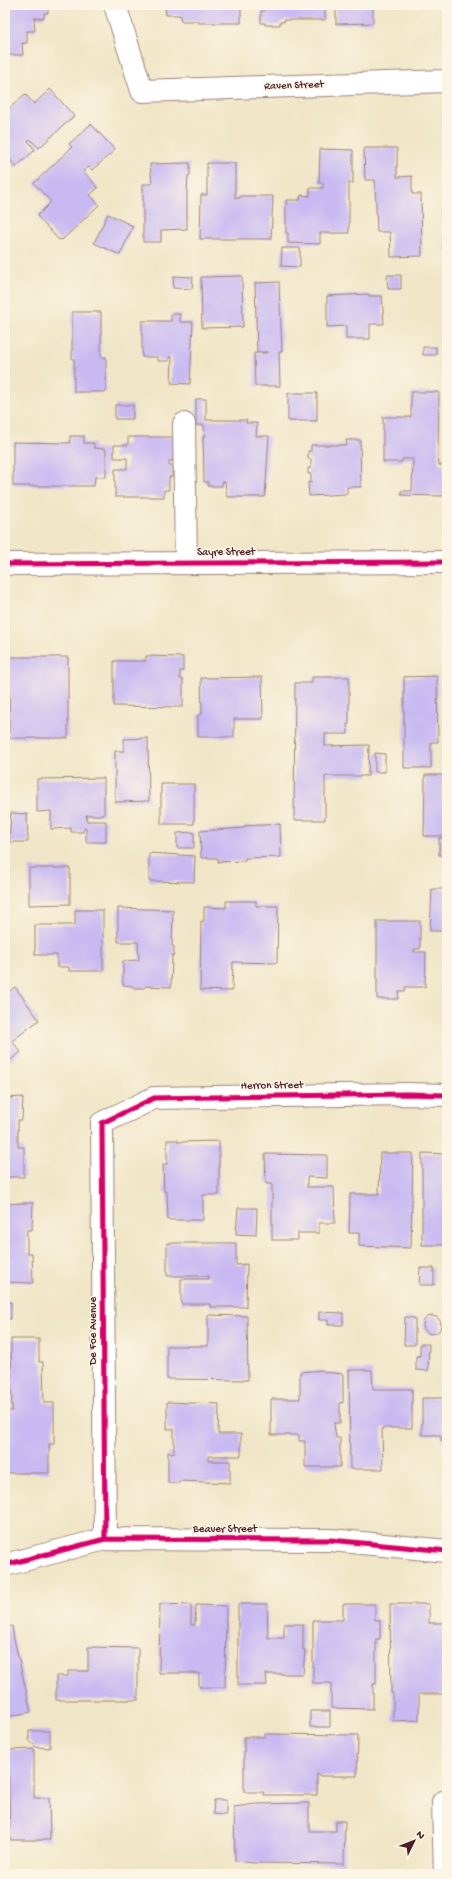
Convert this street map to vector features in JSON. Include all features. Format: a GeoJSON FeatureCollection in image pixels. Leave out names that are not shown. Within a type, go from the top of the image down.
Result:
{"type":"FeatureCollection","features":[{"type":"Feature","properties":{"kind":"street","name":"Raven Street"},"geometry":{"type":"LineString","coordinates":[[115,5],[142,91],[447,81]]}},
{"type":"Feature","properties":{"kind":"street"},"geometry":{"type":"LineString","coordinates":[[184,424],[186,563]]}},
{"type":"Feature","properties":{"kind":"street","name":"Sayre Street"},"geometry":{"type":"LineString","coordinates":[[5,564],[447,562]]}},
{"type":"Feature","properties":{"kind":"street","name":"Herron Street"},"geometry":{"type":"LineString","coordinates":[[102,1123],[154,1098],[406,1094],[447,1096]]}},
{"type":"Feature","properties":{"kind":"street","name":"De Foe Avenue"},"geometry":{"type":"LineString","coordinates":[[102,1123],[105,1539]]}},
{"type":"Feature","properties":{"kind":"street","name":"Beaver Street"},"geometry":{"type":"LineString","coordinates":[[5,1565],[105,1539],[330,1540],[447,1550]]}},
{"type":"Feature","properties":{"kind":"street"},"geometry":{"type":"LineString","coordinates":[[442,1802],[445,1874]]}},
{"type":"Feature","properties":{"kind":"building"},"geometry":{"type":"Polygon","coordinates":[[[5,5],[48,5],[48,13],[44,13],[44,18],[34,18],[35,31],[27,31],[27,43],[22,43],[23,55],[5,55],[5,5]]]}},
{"type":"Feature","properties":{"kind":"building"},"geometry":{"type":"Polygon","coordinates":[[[165,5],[241,5],[241,23],[198,23],[198,21],[181,21],[180,15],[166,15],[165,5]]]}},
{"type":"Feature","properties":{"kind":"building"},"geometry":{"type":"Polygon","coordinates":[[[264,5],[325,5],[325,20],[284,20],[284,22],[280,22],[280,25],[265,25],[265,23],[261,23],[261,11],[264,11],[264,5]]]}},
{"type":"Feature","properties":{"kind":"building"},"geometry":{"type":"Polygon","coordinates":[[[336,5],[373,5],[373,23],[336,24],[336,5]]]}},
{"type":"Feature","properties":{"kind":"building"},"geometry":{"type":"Polygon","coordinates":[[[50,89],[74,116],[39,148],[30,139],[28,141],[35,150],[15,168],[9,157],[5,160],[5,103],[10,108],[25,94],[34,104],[50,89]]]}},
{"type":"Feature","properties":{"kind":"building"},"geometry":{"type":"Polygon","coordinates":[[[91,124],[115,150],[92,170],[89,167],[83,171],[98,188],[90,195],[99,205],[62,240],[59,240],[37,216],[51,202],[34,183],[72,147],[69,144],[91,124]]]}},
{"type":"Feature","properties":{"kind":"building"},"geometry":{"type":"Polygon","coordinates":[[[364,148],[397,148],[397,177],[412,176],[412,194],[421,194],[422,256],[391,257],[390,232],[377,232],[375,180],[365,180],[364,148]]]}},
{"type":"Feature","properties":{"kind":"building"},"geometry":{"type":"Polygon","coordinates":[[[320,149],[353,150],[353,183],[349,183],[349,233],[320,233],[320,244],[288,243],[288,233],[286,233],[286,200],[300,200],[301,195],[310,196],[310,188],[323,188],[323,183],[319,183],[320,149]]]}},
{"type":"Feature","properties":{"kind":"building"},"geometry":{"type":"Polygon","coordinates":[[[190,163],[190,175],[188,176],[187,192],[187,229],[161,230],[161,242],[143,242],[143,184],[152,184],[150,164],[190,163]]]}},
{"type":"Feature","properties":{"kind":"building"},"geometry":{"type":"Polygon","coordinates":[[[207,163],[235,163],[235,198],[240,198],[240,196],[273,196],[271,239],[200,239],[201,195],[207,195],[207,163]]]}},
{"type":"Feature","properties":{"kind":"building"},"geometry":{"type":"Polygon","coordinates":[[[445,200],[447,200],[447,251],[445,251],[445,220],[442,220],[445,200]]]}},
{"type":"Feature","properties":{"kind":"building"},"geometry":{"type":"Polygon","coordinates":[[[108,214],[133,226],[120,255],[94,243],[108,214]]]}},
{"type":"Feature","properties":{"kind":"building"},"geometry":{"type":"Polygon","coordinates":[[[282,248],[300,248],[300,267],[281,266],[282,248]]]}},
{"type":"Feature","properties":{"kind":"building"},"geometry":{"type":"Polygon","coordinates":[[[387,275],[401,275],[401,289],[388,289],[387,275]]]}},
{"type":"Feature","properties":{"kind":"building"},"geometry":{"type":"Polygon","coordinates":[[[174,276],[193,277],[192,289],[173,288],[174,276]]]}},
{"type":"Feature","properties":{"kind":"building"},"geometry":{"type":"Polygon","coordinates":[[[242,276],[243,327],[202,328],[201,277],[242,276]]]}},
{"type":"Feature","properties":{"kind":"building"},"geometry":{"type":"Polygon","coordinates":[[[5,277],[7,277],[8,310],[5,310],[5,277]]]}},
{"type":"Feature","properties":{"kind":"building"},"geometry":{"type":"Polygon","coordinates":[[[279,282],[282,352],[279,352],[280,386],[255,386],[254,353],[267,352],[257,352],[255,283],[279,282]]]}},
{"type":"Feature","properties":{"kind":"building"},"geometry":{"type":"Polygon","coordinates":[[[369,294],[369,296],[382,296],[384,324],[370,324],[370,339],[346,339],[346,326],[327,327],[327,296],[369,294]]]}},
{"type":"Feature","properties":{"kind":"building"},"geometry":{"type":"Polygon","coordinates":[[[445,301],[447,302],[447,319],[445,319],[445,301]]]}},
{"type":"Feature","properties":{"kind":"building"},"geometry":{"type":"Polygon","coordinates":[[[72,312],[101,312],[101,357],[106,357],[106,392],[74,392],[72,312]]]}},
{"type":"Feature","properties":{"kind":"building"},"geometry":{"type":"Polygon","coordinates":[[[171,314],[180,314],[180,322],[193,322],[190,384],[171,383],[172,357],[169,357],[169,361],[158,361],[158,357],[142,357],[142,321],[171,321],[171,314]]]}},
{"type":"Feature","properties":{"kind":"building"},"geometry":{"type":"Polygon","coordinates":[[[423,347],[436,347],[436,355],[423,355],[423,347]]]}},
{"type":"Feature","properties":{"kind":"building"},"geometry":{"type":"Polygon","coordinates":[[[411,392],[439,392],[438,455],[439,465],[444,465],[444,496],[401,495],[401,491],[412,491],[413,459],[402,459],[402,462],[383,462],[383,417],[411,417],[411,392]]]}},
{"type":"Feature","properties":{"kind":"building"},"geometry":{"type":"Polygon","coordinates":[[[288,393],[317,393],[317,421],[288,421],[288,393]]]}},
{"type":"Feature","properties":{"kind":"building"},"geometry":{"type":"Polygon","coordinates":[[[196,399],[206,399],[206,420],[247,420],[246,423],[257,423],[256,436],[269,436],[265,497],[227,497],[225,482],[222,482],[222,486],[208,486],[208,482],[204,482],[204,425],[196,425],[196,399]]]}},
{"type":"Feature","properties":{"kind":"building"},"geometry":{"type":"Polygon","coordinates":[[[115,405],[133,405],[133,419],[115,419],[115,405]]]}},
{"type":"Feature","properties":{"kind":"building"},"geometry":{"type":"Polygon","coordinates":[[[70,436],[84,436],[84,443],[94,443],[94,448],[106,449],[106,477],[95,477],[94,486],[13,486],[13,442],[70,443],[70,436]]]}},
{"type":"Feature","properties":{"kind":"building"},"geometry":{"type":"Polygon","coordinates":[[[128,437],[178,437],[177,461],[169,461],[169,466],[172,466],[172,477],[169,477],[169,490],[164,490],[164,497],[115,497],[115,469],[127,469],[127,458],[114,458],[114,445],[128,445],[128,437]]]}},
{"type":"Feature","properties":{"kind":"building"},"geometry":{"type":"Polygon","coordinates":[[[346,440],[360,440],[361,487],[347,487],[347,494],[309,496],[308,482],[311,483],[311,474],[308,474],[308,468],[311,468],[311,459],[308,459],[308,451],[311,451],[311,445],[347,445],[346,440]]]}},
{"type":"Feature","properties":{"kind":"building"},"geometry":{"type":"Polygon","coordinates":[[[146,656],[183,657],[183,671],[180,671],[180,679],[183,679],[183,707],[114,706],[114,661],[146,661],[146,656]]]}},
{"type":"Feature","properties":{"kind":"building"},"geometry":{"type":"Polygon","coordinates":[[[10,657],[68,657],[68,738],[9,738],[10,657]]]}},
{"type":"Feature","properties":{"kind":"building"},"geometry":{"type":"Polygon","coordinates":[[[437,676],[438,742],[431,742],[431,768],[404,768],[404,677],[437,676]]]}},
{"type":"Feature","properties":{"kind":"building"},"geometry":{"type":"Polygon","coordinates":[[[262,677],[263,719],[234,719],[234,737],[198,737],[198,715],[202,714],[201,678],[262,677]]]}},
{"type":"Feature","properties":{"kind":"building"},"geometry":{"type":"Polygon","coordinates":[[[312,677],[349,677],[348,734],[325,734],[325,746],[369,745],[368,776],[325,776],[325,820],[294,820],[295,683],[312,683],[312,677]]]}},
{"type":"Feature","properties":{"kind":"building"},"geometry":{"type":"Polygon","coordinates":[[[148,738],[149,801],[115,802],[115,751],[124,751],[124,739],[148,738]]]}},
{"type":"Feature","properties":{"kind":"building"},"geometry":{"type":"Polygon","coordinates":[[[375,753],[385,754],[385,772],[375,772],[375,753]]]}},
{"type":"Feature","properties":{"kind":"building"},"geometry":{"type":"Polygon","coordinates":[[[425,775],[447,775],[447,836],[424,836],[425,775]]]}},
{"type":"Feature","properties":{"kind":"building"},"geometry":{"type":"Polygon","coordinates":[[[104,778],[104,815],[86,815],[87,821],[106,821],[106,842],[86,842],[86,828],[84,828],[83,832],[71,832],[71,828],[51,829],[51,811],[37,812],[37,779],[104,778]]]}},
{"type":"Feature","properties":{"kind":"building"},"geometry":{"type":"Polygon","coordinates":[[[161,784],[194,784],[194,824],[161,824],[161,784]]]}},
{"type":"Feature","properties":{"kind":"building"},"geometry":{"type":"Polygon","coordinates":[[[11,813],[27,814],[28,842],[9,842],[11,813]]]}},
{"type":"Feature","properties":{"kind":"building"},"geometry":{"type":"Polygon","coordinates":[[[280,824],[281,857],[245,858],[245,861],[218,862],[218,858],[201,858],[200,831],[280,824]]]}},
{"type":"Feature","properties":{"kind":"building"},"geometry":{"type":"Polygon","coordinates":[[[194,832],[194,848],[177,848],[177,833],[194,832]]]}},
{"type":"Feature","properties":{"kind":"building"},"geometry":{"type":"Polygon","coordinates":[[[439,838],[447,838],[447,855],[439,855],[439,838]]]}},
{"type":"Feature","properties":{"kind":"building"},"geometry":{"type":"Polygon","coordinates":[[[149,853],[195,856],[194,882],[149,881],[149,853]]]}},
{"type":"Feature","properties":{"kind":"building"},"geometry":{"type":"Polygon","coordinates":[[[29,868],[70,868],[70,904],[29,905],[29,868]]]}},
{"type":"Feature","properties":{"kind":"building"},"geometry":{"type":"Polygon","coordinates":[[[432,889],[446,889],[447,931],[430,931],[432,889]]]}},
{"type":"Feature","properties":{"kind":"building"},"geometry":{"type":"Polygon","coordinates":[[[226,901],[256,901],[256,906],[278,906],[277,963],[233,962],[232,991],[200,990],[201,921],[204,921],[204,907],[226,908],[226,901]]]}},
{"type":"Feature","properties":{"kind":"building"},"geometry":{"type":"Polygon","coordinates":[[[118,908],[173,910],[172,946],[174,946],[174,955],[172,955],[171,987],[146,986],[144,988],[134,988],[132,986],[123,985],[123,961],[139,960],[138,942],[118,942],[118,908]]]}},
{"type":"Feature","properties":{"kind":"building"},"geometry":{"type":"Polygon","coordinates":[[[75,910],[103,910],[103,971],[69,971],[69,967],[57,967],[57,955],[35,955],[35,925],[75,925],[75,910]]]}},
{"type":"Feature","properties":{"kind":"building"},"geometry":{"type":"Polygon","coordinates":[[[377,921],[420,921],[420,949],[414,949],[414,952],[426,952],[425,987],[405,987],[405,991],[399,991],[398,999],[377,999],[377,921]]]}},
{"type":"Feature","properties":{"kind":"building"},"geometry":{"type":"Polygon","coordinates":[[[15,987],[39,1020],[12,1041],[21,1052],[5,1064],[5,995],[15,987]]]}},
{"type":"Feature","properties":{"kind":"building"},"geometry":{"type":"Polygon","coordinates":[[[23,1097],[22,1120],[18,1120],[18,1147],[24,1147],[24,1177],[5,1177],[5,1098],[23,1097]]]}},
{"type":"Feature","properties":{"kind":"building"},"geometry":{"type":"Polygon","coordinates":[[[167,1140],[178,1140],[178,1142],[219,1141],[219,1195],[203,1195],[203,1220],[168,1220],[167,1192],[164,1192],[163,1164],[167,1164],[167,1140]]]}},
{"type":"Feature","properties":{"kind":"building"},"geometry":{"type":"Polygon","coordinates":[[[380,1153],[413,1153],[411,1248],[359,1246],[359,1233],[349,1233],[350,1194],[379,1194],[380,1153]]]}},
{"type":"Feature","properties":{"kind":"building"},"geometry":{"type":"Polygon","coordinates":[[[422,1153],[447,1154],[447,1245],[422,1245],[422,1153]]]}},
{"type":"Feature","properties":{"kind":"building"},"geometry":{"type":"Polygon","coordinates":[[[265,1154],[327,1155],[327,1178],[307,1177],[307,1187],[334,1187],[335,1223],[319,1223],[319,1233],[298,1233],[298,1240],[272,1240],[272,1184],[266,1184],[265,1154]]]}},
{"type":"Feature","properties":{"kind":"building"},"geometry":{"type":"Polygon","coordinates":[[[33,1203],[32,1230],[27,1230],[27,1253],[32,1253],[33,1283],[5,1282],[5,1204],[33,1203]]]}},
{"type":"Feature","properties":{"kind":"building"},"geometry":{"type":"Polygon","coordinates":[[[238,1208],[257,1208],[256,1235],[236,1234],[238,1208]]]}},
{"type":"Feature","properties":{"kind":"building"},"geometry":{"type":"Polygon","coordinates":[[[167,1243],[236,1243],[236,1265],[247,1264],[246,1307],[210,1307],[210,1304],[181,1304],[181,1279],[209,1279],[209,1276],[167,1276],[167,1243]]]}},
{"type":"Feature","properties":{"kind":"building"},"geometry":{"type":"Polygon","coordinates":[[[420,1268],[434,1268],[434,1285],[419,1285],[420,1268]]]}},
{"type":"Feature","properties":{"kind":"building"},"geometry":{"type":"Polygon","coordinates":[[[5,1302],[11,1302],[11,1319],[7,1319],[7,1328],[5,1328],[5,1302]]]}},
{"type":"Feature","properties":{"kind":"building"},"geometry":{"type":"Polygon","coordinates":[[[319,1312],[343,1313],[343,1325],[328,1325],[328,1320],[319,1320],[319,1312]]]}},
{"type":"Feature","properties":{"kind":"building"},"geometry":{"type":"Polygon","coordinates":[[[208,1315],[247,1316],[248,1380],[167,1379],[167,1346],[208,1346],[208,1315]]]}},
{"type":"Feature","properties":{"kind":"building"},"geometry":{"type":"Polygon","coordinates":[[[432,1316],[438,1319],[441,1325],[438,1331],[432,1334],[426,1331],[423,1325],[426,1319],[432,1316]]]}},
{"type":"Feature","properties":{"kind":"building"},"geometry":{"type":"Polygon","coordinates":[[[405,1317],[415,1318],[415,1345],[404,1345],[405,1317]]]}},
{"type":"Feature","properties":{"kind":"building"},"geometry":{"type":"Polygon","coordinates":[[[11,1339],[39,1339],[39,1362],[43,1362],[44,1403],[54,1403],[54,1444],[49,1444],[49,1473],[5,1473],[5,1411],[12,1411],[11,1339]]]}},
{"type":"Feature","properties":{"kind":"building"},"geometry":{"type":"Polygon","coordinates":[[[420,1344],[429,1344],[428,1371],[416,1370],[416,1356],[420,1356],[420,1344]]]}},
{"type":"Feature","properties":{"kind":"building"},"geometry":{"type":"Polygon","coordinates":[[[323,1370],[324,1372],[343,1374],[343,1403],[340,1402],[340,1423],[334,1423],[336,1438],[340,1438],[340,1467],[305,1467],[305,1441],[299,1441],[299,1435],[271,1435],[271,1399],[300,1399],[300,1372],[323,1370]]]}},
{"type":"Feature","properties":{"kind":"building"},"geometry":{"type":"Polygon","coordinates":[[[349,1370],[372,1370],[373,1389],[412,1389],[412,1428],[382,1428],[383,1469],[350,1469],[349,1370]]]}},
{"type":"Feature","properties":{"kind":"building"},"geometry":{"type":"Polygon","coordinates":[[[422,1398],[447,1398],[447,1441],[441,1441],[441,1435],[422,1435],[422,1398]]]}},
{"type":"Feature","properties":{"kind":"building"},"geometry":{"type":"Polygon","coordinates":[[[167,1402],[219,1404],[218,1434],[241,1434],[241,1456],[208,1456],[208,1461],[230,1461],[230,1483],[179,1481],[179,1483],[168,1483],[168,1452],[174,1453],[174,1429],[167,1429],[167,1402]]]}},
{"type":"Feature","properties":{"kind":"building"},"geometry":{"type":"Polygon","coordinates":[[[160,1604],[191,1605],[191,1625],[195,1625],[196,1605],[226,1606],[225,1687],[199,1687],[199,1673],[159,1673],[160,1604]]]}},
{"type":"Feature","properties":{"kind":"building"},"geometry":{"type":"Polygon","coordinates":[[[238,1604],[267,1604],[268,1638],[284,1638],[284,1624],[303,1624],[303,1650],[305,1650],[303,1674],[266,1674],[267,1685],[238,1685],[238,1604]]]}},
{"type":"Feature","properties":{"kind":"building"},"geometry":{"type":"Polygon","coordinates":[[[343,1604],[375,1604],[375,1620],[380,1620],[380,1639],[376,1639],[376,1684],[373,1684],[373,1709],[331,1708],[331,1683],[313,1683],[313,1620],[343,1620],[343,1604]]]}},
{"type":"Feature","properties":{"kind":"building"},"geometry":{"type":"Polygon","coordinates":[[[390,1604],[429,1604],[429,1623],[447,1623],[447,1697],[444,1697],[444,1694],[419,1694],[419,1720],[393,1721],[393,1693],[391,1693],[390,1604]]]}},
{"type":"Feature","properties":{"kind":"building"},"geometry":{"type":"Polygon","coordinates":[[[12,1626],[31,1712],[5,1717],[5,1628],[12,1626]]]}},
{"type":"Feature","properties":{"kind":"building"},"geometry":{"type":"Polygon","coordinates":[[[88,1647],[138,1648],[138,1700],[56,1700],[56,1676],[68,1676],[68,1671],[88,1671],[88,1647]]]}},
{"type":"Feature","properties":{"kind":"building"},"geometry":{"type":"Polygon","coordinates":[[[310,1711],[330,1711],[330,1727],[310,1727],[310,1711]]]}},
{"type":"Feature","properties":{"kind":"building"},"geometry":{"type":"Polygon","coordinates":[[[29,1731],[50,1731],[50,1748],[36,1747],[29,1740],[29,1731]]]}},
{"type":"Feature","properties":{"kind":"building"},"geometry":{"type":"Polygon","coordinates":[[[264,1734],[358,1735],[357,1776],[320,1776],[317,1774],[317,1795],[264,1795],[264,1792],[244,1792],[244,1737],[264,1737],[264,1734]]]}},
{"type":"Feature","properties":{"kind":"building"},"geometry":{"type":"Polygon","coordinates":[[[34,1749],[34,1798],[49,1798],[50,1840],[10,1840],[8,1750],[34,1749]]]}},
{"type":"Feature","properties":{"kind":"building"},"geometry":{"type":"Polygon","coordinates":[[[214,1800],[226,1800],[226,1815],[213,1814],[214,1800]]]}},
{"type":"Feature","properties":{"kind":"building"},"geometry":{"type":"Polygon","coordinates":[[[309,1803],[309,1831],[336,1831],[336,1821],[345,1821],[344,1864],[255,1863],[235,1861],[234,1807],[256,1804],[309,1803]]]}},
{"type":"Feature","properties":{"kind":"cycle path"},"geometry":{"type":"LineString","coordinates":[[5,564],[447,562]]}},
{"type":"Feature","properties":{"kind":"cycle path"},"geometry":{"type":"LineString","coordinates":[[105,1539],[102,1123],[154,1098],[406,1094],[447,1095]]}},
{"type":"Feature","properties":{"kind":"cycle path"},"geometry":{"type":"LineString","coordinates":[[5,1565],[105,1539],[330,1540],[447,1551]]}}]}
